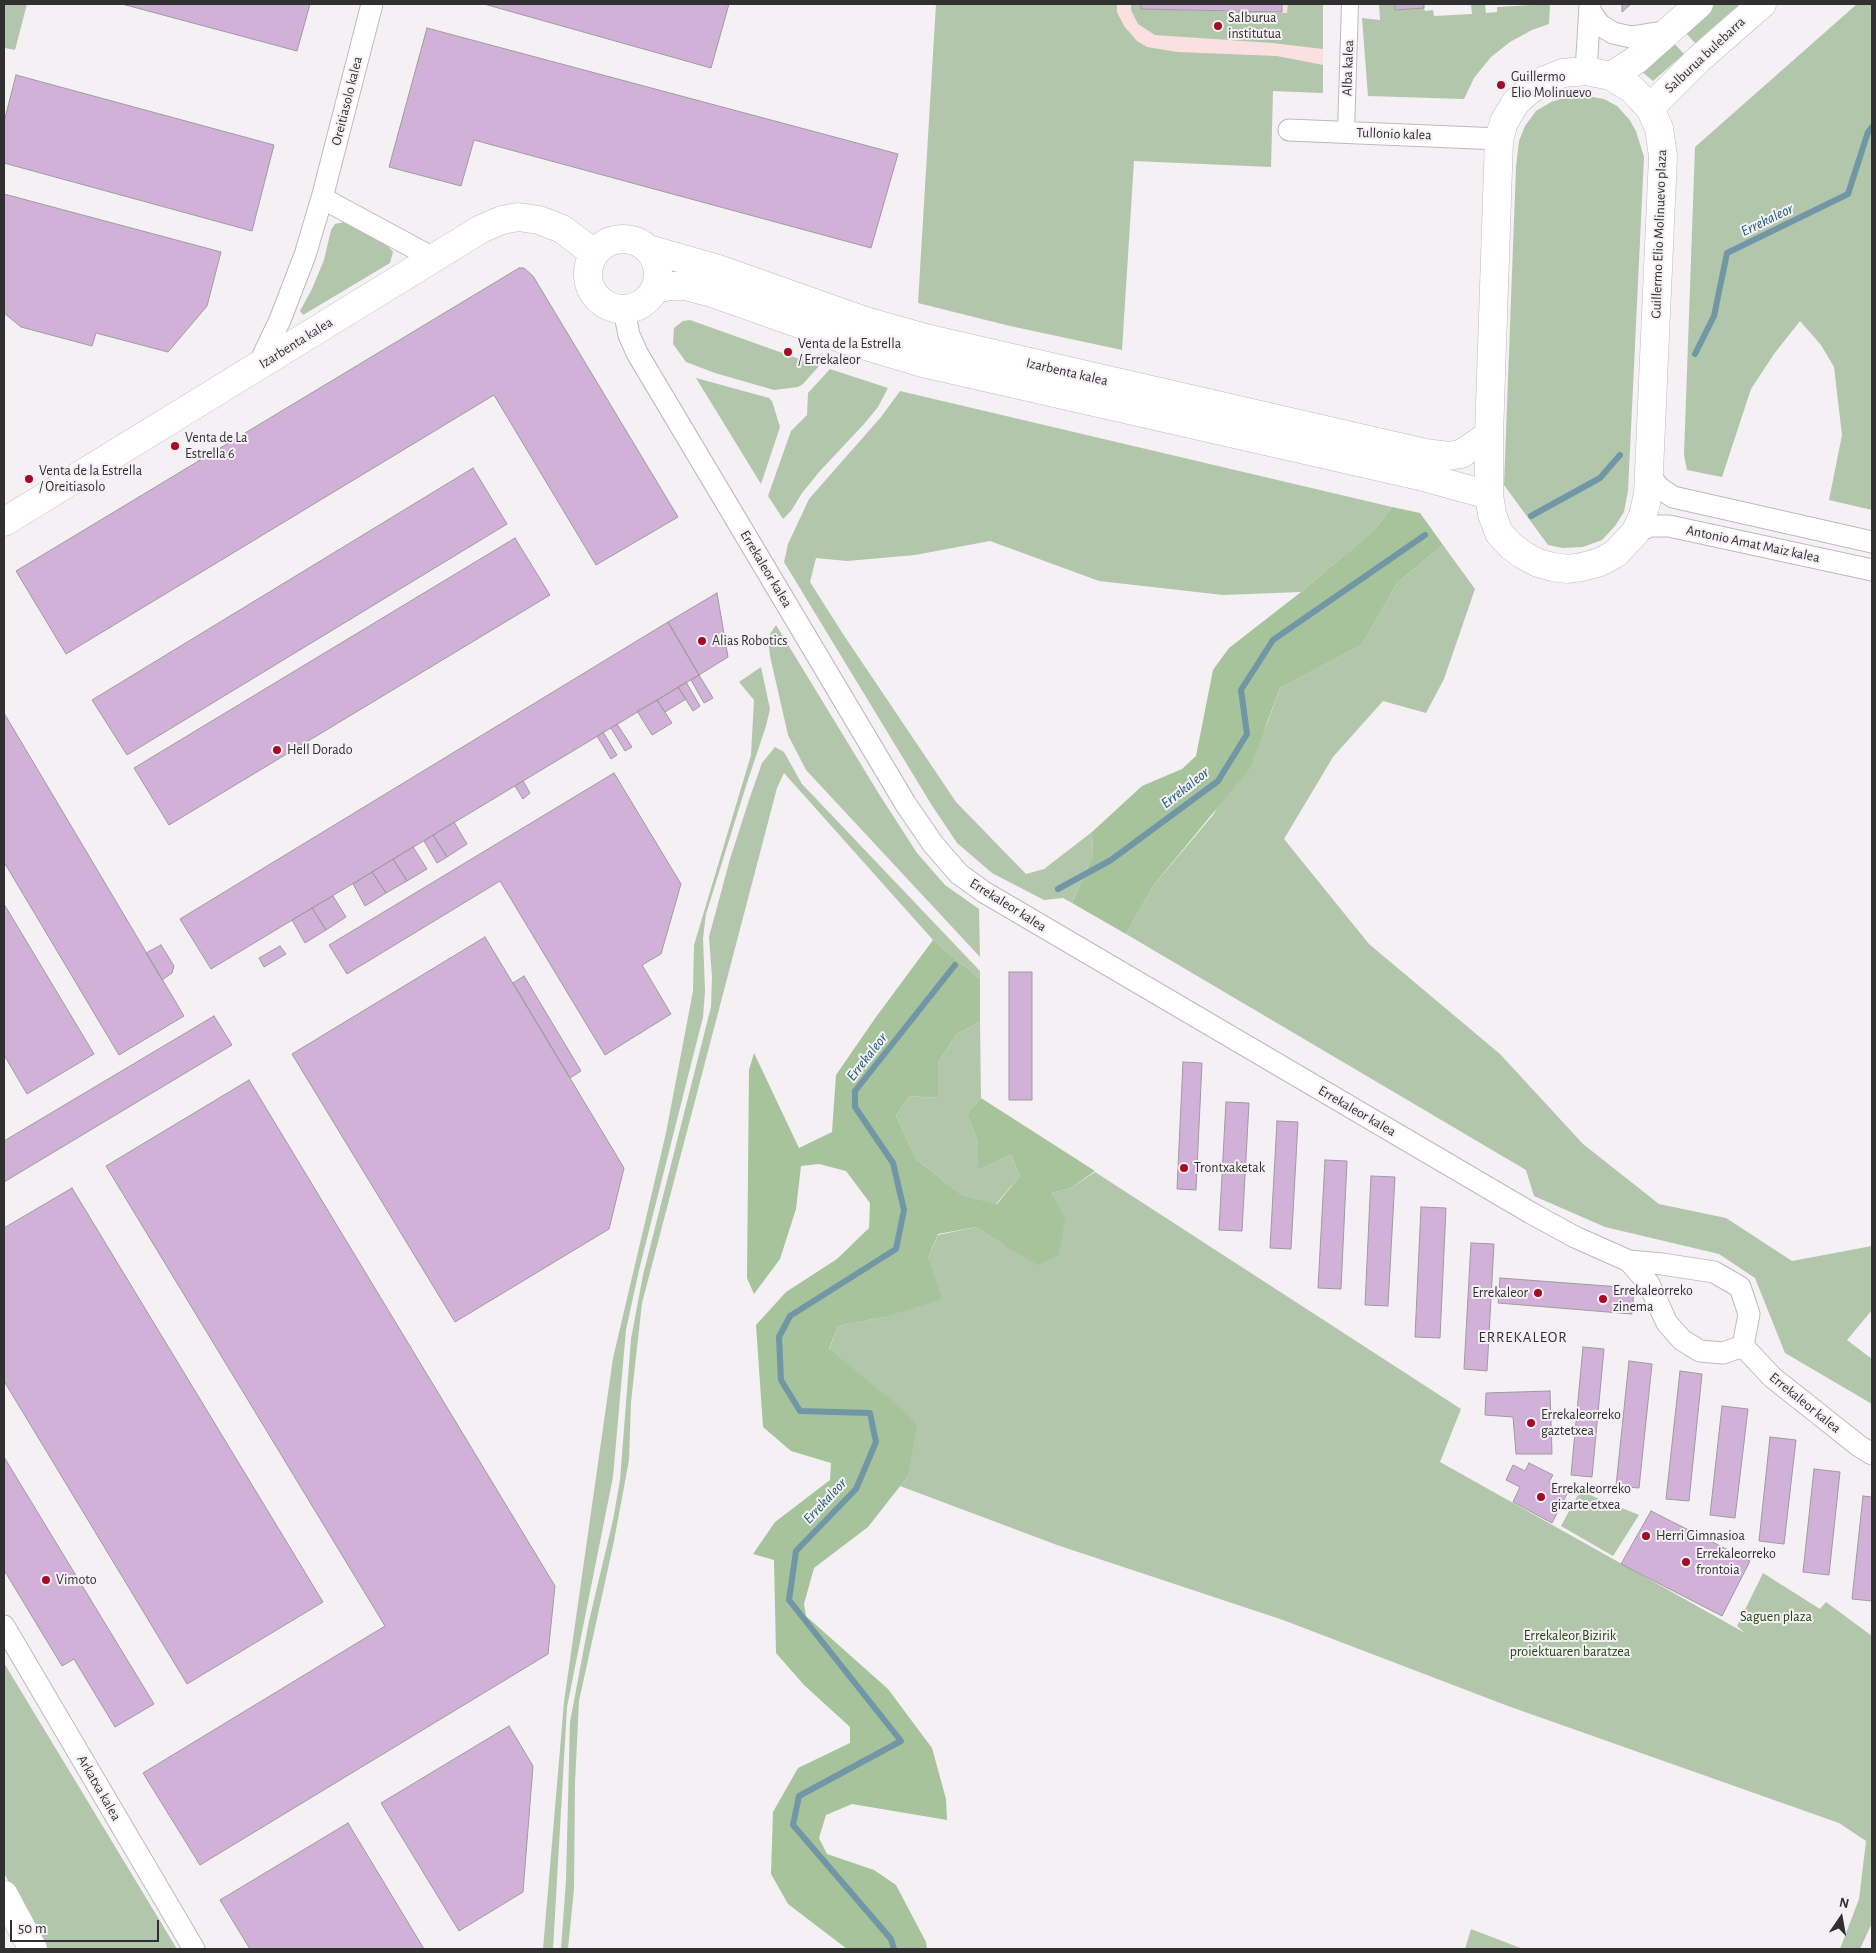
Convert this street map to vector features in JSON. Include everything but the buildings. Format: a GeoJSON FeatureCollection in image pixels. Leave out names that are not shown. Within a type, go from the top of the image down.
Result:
{"type":"FeatureCollection","features":[{"type":"Feature","properties":{"kind":"main road"},"geometry":{"type":"LineString","coordinates":[[1598,73],[1636,60],[1699,4]]}},
{"type":"Feature","properties":{"kind":"main road","name":"Salburua bulebarra"},"geometry":{"type":"LineString","coordinates":[[1650,108],[1699,59],[1762,4]]}},
{"type":"Feature","properties":{"kind":"main road","name":"Guillermo Elio Molinuevo plaza"},"geometry":{"type":"LineString","coordinates":[[1563,73],[1598,73],[1632,89],[1650,108],[1659,128],[1662,156],[1650,477],[1643,516],[1635,533],[1615,554],[1600,562],[1582,568],[1554,568],[1538,563],[1524,555],[1511,546],[1499,533],[1492,514],[1489,495],[1489,435],[1500,139],[1504,122],[1516,102],[1545,80],[1563,73]]}},
{"type":"Feature","properties":{"kind":"main road","name":"Izarbenta kalea"},"geometry":{"type":"LineString","coordinates":[[4,522],[481,229],[502,220],[518,218],[539,220],[562,229],[594,253]]}},
{"type":"Feature","properties":{"kind":"main road"},"geometry":{"type":"LineString","coordinates":[[614,240],[632,241],[648,249],[657,266],[658,275],[655,289],[648,300],[636,307],[624,310],[608,307],[596,297],[588,284],[588,268],[594,253],[603,245],[614,240]]}},
{"type":"Feature","properties":{"kind":"main road","name":"Izarbenta kalea"},"geometry":{"type":"LineString","coordinates":[[648,249],[718,270],[865,321],[929,339],[1425,453],[1448,456],[1461,454],[1489,435]]}},
{"type":"Feature","properties":{"kind":"main road","name":"Izarbenta kalea"},"geometry":{"type":"LineString","coordinates":[[655,289],[669,286],[685,286],[712,292],[843,339],[924,363],[1464,486],[1489,495]]}},
{"type":"Feature","properties":{"kind":"main road"},"geometry":{"type":"LineString","coordinates":[[4,1895],[33,1949]]}},
{"type":"Feature","properties":{"kind":"street","name":"Oreitiasolo kalea"},"geometry":{"type":"LineString","coordinates":[[258,366],[287,302],[305,255],[322,198],[372,4]]}},
{"type":"Feature","properties":{"kind":"street","name":"Alba kalea"},"geometry":{"type":"LineString","coordinates":[[1346,132],[1350,4]]}},
{"type":"Feature","properties":{"kind":"street"},"geometry":{"type":"LineString","coordinates":[[1590,7],[1600,25],[1613,33],[1631,37],[1669,31]]}},
{"type":"Feature","properties":{"kind":"street"},"geometry":{"type":"LineString","coordinates":[[1590,7],[1598,73]]}},
{"type":"Feature","properties":{"kind":"street","name":"Tullonio kalea"},"geometry":{"type":"LineString","coordinates":[[1289,130],[1500,139]]}},
{"type":"Feature","properties":{"kind":"street"},"geometry":{"type":"LineString","coordinates":[[322,198],[433,258]]}},
{"type":"Feature","properties":{"kind":"street","name":"Errekaleor kalea"},"geometry":{"type":"LineString","coordinates":[[624,310],[637,353],[905,803],[933,844],[959,874],[984,892],[1531,1213],[1576,1237],[1629,1261],[1714,1272],[1740,1287],[1749,1314],[1742,1346]]}},
{"type":"Feature","properties":{"kind":"street","name":"Antonio Amat Maiz kalea"},"geometry":{"type":"LineString","coordinates":[[1650,477],[1661,489],[1673,497],[1872,542]]}},
{"type":"Feature","properties":{"kind":"street","name":"Antonio Amat Maiz kalea"},"geometry":{"type":"LineString","coordinates":[[1635,533],[1650,526],[1669,526],[1872,570]]}},
{"type":"Feature","properties":{"kind":"street","name":"Errekaleor kalea"},"geometry":{"type":"LineString","coordinates":[[1629,1261],[1649,1284],[1667,1323],[1682,1340],[1700,1351],[1724,1353],[1742,1346]]}},
{"type":"Feature","properties":{"kind":"street","name":"Errekaleor kalea"},"geometry":{"type":"LineString","coordinates":[[1742,1346],[1772,1377],[1859,1446],[1872,1454]]}},
{"type":"Feature","properties":{"kind":"street","name":"Arkatxa kalea"},"geometry":{"type":"LineString","coordinates":[[4,1626],[194,1949]]}},
{"type":"Feature","properties":{"kind":"shaded area","name":"Salburua institutua"},"geometry":{"type":"Polygon","coordinates":[[[1111,4],[1323,4],[1323,93],[1148,86],[1111,4]]]}},
{"type":"Feature","properties":{"kind":"green space"},"geometry":{"type":"Polygon","coordinates":[[[4,4],[27,4],[15,50],[5,48],[4,52],[4,4]]]}},
{"type":"Feature","properties":{"kind":"green space"},"geometry":{"type":"Polygon","coordinates":[[[936,4],[1117,4],[1117,12],[1124,26],[1137,41],[1147,47],[1177,52],[1277,56],[1323,65],[1323,93],[1273,91],[1271,167],[1134,161],[1122,350],[1010,326],[918,303],[936,4]]]}},
{"type":"Feature","properties":{"kind":"green space"},"geometry":{"type":"Polygon","coordinates":[[[1131,4],[1141,4],[1142,9],[1287,13],[1288,4],[1323,4],[1323,49],[1272,43],[1155,35],[1138,24],[1131,10],[1131,4]]]}},
{"type":"Feature","properties":{"kind":"green space"},"geometry":{"type":"Polygon","coordinates":[[[1379,4],[1395,4],[1395,10],[1424,8],[1425,11],[1433,10],[1434,16],[1472,14],[1471,4],[1485,4],[1486,13],[1497,12],[1497,7],[1550,4],[1549,24],[1532,30],[1510,42],[1491,57],[1474,78],[1464,99],[1368,96],[1362,18],[1380,20],[1379,4]]]}},
{"type":"Feature","properties":{"kind":"green space"},"geometry":{"type":"Polygon","coordinates":[[[1715,4],[1740,4],[1695,43],[1684,31],[1715,4]]]}},
{"type":"Feature","properties":{"kind":"green space"},"geometry":{"type":"Polygon","coordinates":[[[1857,4],[1872,4],[1872,510],[1829,500],[1842,435],[1834,367],[1821,345],[1800,321],[1774,354],[1751,389],[1722,477],[1687,470],[1684,455],[1695,147],[1857,4]]]}},
{"type":"Feature","properties":{"kind":"green space"},"geometry":{"type":"Polygon","coordinates":[[[1672,41],[1684,54],[1653,81],[1641,71],[1672,41]]]}},
{"type":"Feature","properties":{"kind":"green space"},"geometry":{"type":"Polygon","coordinates":[[[1570,96],[1604,99],[1617,106],[1629,119],[1636,131],[1644,157],[1628,491],[1624,512],[1615,526],[1602,540],[1583,547],[1563,548],[1548,545],[1504,485],[1516,167],[1519,141],[1525,126],[1536,111],[1551,102],[1570,96]]]}},
{"type":"Feature","properties":{"kind":"green space"},"geometry":{"type":"Polygon","coordinates":[[[344,222],[386,244],[393,252],[390,263],[303,315],[300,311],[324,260],[331,230],[335,224],[344,222]]]}},
{"type":"Feature","properties":{"kind":"green space"},"geometry":{"type":"Polygon","coordinates":[[[690,320],[819,366],[798,387],[774,390],[715,373],[686,362],[673,344],[674,328],[683,321],[690,320]]]}},
{"type":"Feature","properties":{"kind":"green space"},"geometry":{"type":"Polygon","coordinates":[[[830,369],[888,388],[878,407],[820,471],[783,519],[768,496],[791,431],[807,415],[808,393],[830,369]]]}},
{"type":"Feature","properties":{"kind":"green space"},"geometry":{"type":"Polygon","coordinates":[[[696,378],[769,398],[772,401],[780,427],[761,484],[696,378]]]}},
{"type":"Feature","properties":{"kind":"green space"},"geometry":{"type":"Polygon","coordinates":[[[900,391],[1392,507],[1374,530],[1301,592],[1223,595],[1099,581],[990,541],[915,555],[847,561],[816,558],[810,582],[843,634],[956,802],[1026,874],[1044,869],[1092,832],[1093,855],[1072,903],[1063,898],[1044,900],[992,873],[957,843],[931,804],[784,562],[788,544],[809,499],[881,417],[900,391]]]}},
{"type":"Feature","properties":{"kind":"green space"},"geometry":{"type":"Polygon","coordinates":[[[1392,507],[1420,513],[1443,545],[1397,583],[1362,645],[1280,688],[1250,768],[1153,886],[1126,934],[1072,903],[1093,855],[1092,832],[1142,786],[1182,769],[1196,756],[1213,670],[1229,648],[1301,592],[1374,530],[1392,507]]]}},
{"type":"Feature","properties":{"kind":"green space"},"geometry":{"type":"Polygon","coordinates":[[[1443,545],[1475,589],[1444,679],[1426,713],[1383,701],[1333,757],[1284,839],[1369,944],[1500,1054],[1583,1144],[1659,1204],[1726,1218],[1792,1261],[1872,1246],[1872,1310],[1847,1340],[1872,1359],[1872,1404],[1785,1353],[1755,1278],[1719,1254],[1605,1227],[1534,1196],[1526,1170],[1126,934],[1153,886],[1213,815],[1267,724],[1280,688],[1362,645],[1397,583],[1443,545]]]}},
{"type":"Feature","properties":{"kind":"green space"},"geometry":{"type":"Polygon","coordinates":[[[776,625],[917,853],[945,885],[979,909],[980,957],[806,770],[788,735],[770,656],[768,637],[776,625]]]}},
{"type":"Feature","properties":{"kind":"green space"},"geometry":{"type":"Polygon","coordinates":[[[761,667],[770,709],[706,914],[703,938],[705,991],[703,1017],[639,1270],[626,1330],[613,1477],[567,1707],[553,1949],[543,1949],[564,1702],[613,1358],[666,1133],[693,991],[694,945],[751,755],[754,700],[739,682],[761,667]]]}},
{"type":"Feature","properties":{"kind":"green space"},"geometry":{"type":"Polygon","coordinates":[[[775,747],[784,752],[802,784],[980,971],[980,979],[933,940],[784,773],[777,788],[642,1303],[631,1402],[629,1460],[614,1541],[579,1701],[575,1783],[574,1889],[568,1949],[561,1949],[566,1880],[570,1722],[589,1621],[613,1520],[620,1480],[631,1339],[643,1275],[711,1007],[712,977],[709,937],[730,859],[749,800],[762,763],[775,747]]]}},
{"type":"Feature","properties":{"kind":"green space"},"geometry":{"type":"Polygon","coordinates":[[[933,940],[980,979],[980,1022],[957,1034],[938,1062],[938,1098],[909,1096],[896,1116],[916,1159],[962,1195],[997,1204],[1020,1176],[1011,1155],[978,1170],[978,1143],[967,1114],[981,1098],[1095,1171],[1071,1188],[1051,1193],[1065,1219],[1059,1255],[1038,1265],[976,1227],[938,1234],[928,1258],[942,1299],[884,1317],[838,1326],[829,1349],[900,1407],[917,1425],[908,1476],[868,1527],[814,1568],[804,1604],[806,1616],[888,1689],[932,1748],[946,1799],[947,1820],[852,1804],[826,1815],[819,1838],[827,1854],[874,1870],[896,1885],[926,1942],[927,1949],[847,1949],[788,1904],[771,1874],[773,1812],[798,1768],[850,1743],[850,1727],[804,1685],[776,1653],[774,1560],[753,1554],[775,1522],[830,1480],[831,1463],[791,1451],[763,1427],[756,1325],[786,1292],[837,1259],[869,1228],[870,1203],[846,1171],[819,1164],[801,1166],[796,1209],[780,1259],[754,1294],[747,1278],[749,1070],[754,1053],[799,1148],[832,1132],[836,1075],[933,940]]]}},
{"type":"Feature","properties":{"kind":"green space"},"geometry":{"type":"Polygon","coordinates":[[[980,1022],[981,1098],[967,1114],[978,1143],[978,1170],[1011,1155],[1020,1176],[996,1204],[962,1195],[916,1159],[896,1116],[909,1096],[938,1098],[938,1062],[957,1034],[980,1022]]]}},
{"type":"Feature","properties":{"kind":"green space"},"geometry":{"type":"Polygon","coordinates":[[[1095,1172],[1461,1409],[1440,1462],[1745,1633],[1737,1626],[1763,1573],[1820,1609],[1826,1602],[1872,1636],[1872,1923],[1860,1949],[1840,1949],[1859,1899],[1866,1841],[1839,1823],[1508,1706],[1283,1620],[1057,1545],[900,1486],[908,1476],[829,1350],[838,1326],[884,1317],[928,1258],[938,1235],[976,1227],[1005,1246],[1051,1193],[1071,1188],[1095,1172]]]}},
{"type":"Feature","properties":{"kind":"green space"},"geometry":{"type":"Polygon","coordinates":[[[1580,1491],[1639,1515],[1613,1556],[1561,1526],[1580,1491]]]}},
{"type":"Feature","properties":{"kind":"green space"},"geometry":{"type":"Polygon","coordinates":[[[4,1663],[177,1949],[45,1949],[4,1873],[4,1663]]]}},
{"type":"Feature","properties":{"kind":"green space"},"geometry":{"type":"Polygon","coordinates":[[[1471,1929],[1523,1949],[1465,1949],[1471,1929]]]}},
{"type":"Feature","properties":{"kind":"waterway","name":"Errekaleor"},"geometry":{"type":"LineString","coordinates":[[1695,354],[1714,316],[1727,253],[1848,194],[1868,132],[1872,127]]}},
{"type":"Feature","properties":{"kind":"waterway"},"geometry":{"type":"LineString","coordinates":[[1531,516],[1600,478],[1620,455]]}},
{"type":"Feature","properties":{"kind":"waterway","name":"Errekaleor"},"geometry":{"type":"LineString","coordinates":[[1058,889],[1111,860],[1218,781],[1247,734],[1241,690],[1273,640],[1425,535]]}},
{"type":"Feature","properties":{"kind":"waterway","name":"Errekaleor"},"geometry":{"type":"LineString","coordinates":[[894,1949],[891,1939],[793,1825],[799,1796],[901,1741],[789,1600],[796,1551],[856,1489],[876,1442],[870,1413],[800,1411],[781,1380],[779,1337],[790,1316],[896,1249],[904,1210],[893,1163],[855,1107],[855,1091],[955,965]]}},
{"type":"Feature","properties":{"kind":"place","name":"Salburua institutua"},"geometry":{"type":"Point","coordinates":[1218,26]}},
{"type":"Feature","properties":{"kind":"place","name":"Guillermo Elio Molinuevo"},"geometry":{"type":"Point","coordinates":[1501,85]}},
{"type":"Feature","properties":{"kind":"place","name":"Venta de la Estrella / Errekaleor"},"geometry":{"type":"Point","coordinates":[788,352]}},
{"type":"Feature","properties":{"kind":"place","name":"Venta de La Estrella 6"},"geometry":{"type":"Point","coordinates":[175,446]}},
{"type":"Feature","properties":{"kind":"place","name":"Venta de la Estrella / Oreitiasolo"},"geometry":{"type":"Point","coordinates":[29,479]}},
{"type":"Feature","properties":{"kind":"place","name":"Alias Robotics"},"geometry":{"type":"Point","coordinates":[702,641]}},
{"type":"Feature","properties":{"kind":"place","name":"Hell Dorado"},"geometry":{"type":"Point","coordinates":[277,750]}},
{"type":"Feature","properties":{"kind":"place","name":"Trontxaketak"},"geometry":{"type":"Point","coordinates":[1184,1168]}},
{"type":"Feature","properties":{"kind":"place","name":"Errekaleor"},"geometry":{"type":"Point","coordinates":[1538,1293]}},
{"type":"Feature","properties":{"kind":"place","name":"Errekaleorreko zinema"},"geometry":{"type":"Point","coordinates":[1603,1299]}},
{"type":"Feature","properties":{"kind":"place","name":"Errekaleorreko gaztetxea"},"geometry":{"type":"Point","coordinates":[1531,1423]}},
{"type":"Feature","properties":{"kind":"place","name":"Errekaleorreko gizarte etxea"},"geometry":{"type":"Point","coordinates":[1541,1497]}},
{"type":"Feature","properties":{"kind":"place","name":"Herri Gimnasioa"},"geometry":{"type":"Point","coordinates":[1646,1536]}},
{"type":"Feature","properties":{"kind":"place","name":"Errekaleorreko frontoia"},"geometry":{"type":"Point","coordinates":[1686,1562]}},
{"type":"Feature","properties":{"kind":"place","name":"Vimoto"},"geometry":{"type":"Point","coordinates":[46,1580]}},
{"type":"Feature","properties":{"kind":"district","name":"ERREKALEOR"},"geometry":{"type":"Point","coordinates":[1523,1337]}},
{"type":"Feature","properties":{"kind":"park label","name":"Saguen plaza"},"geometry":{"type":"Point","coordinates":[1776,1617]}},
{"type":"Feature","properties":{"kind":"park label","name":"Errekaleor Bizirik proiektuaren baratzea"},"geometry":{"type":"Point","coordinates":[1570,1644]}}]}
